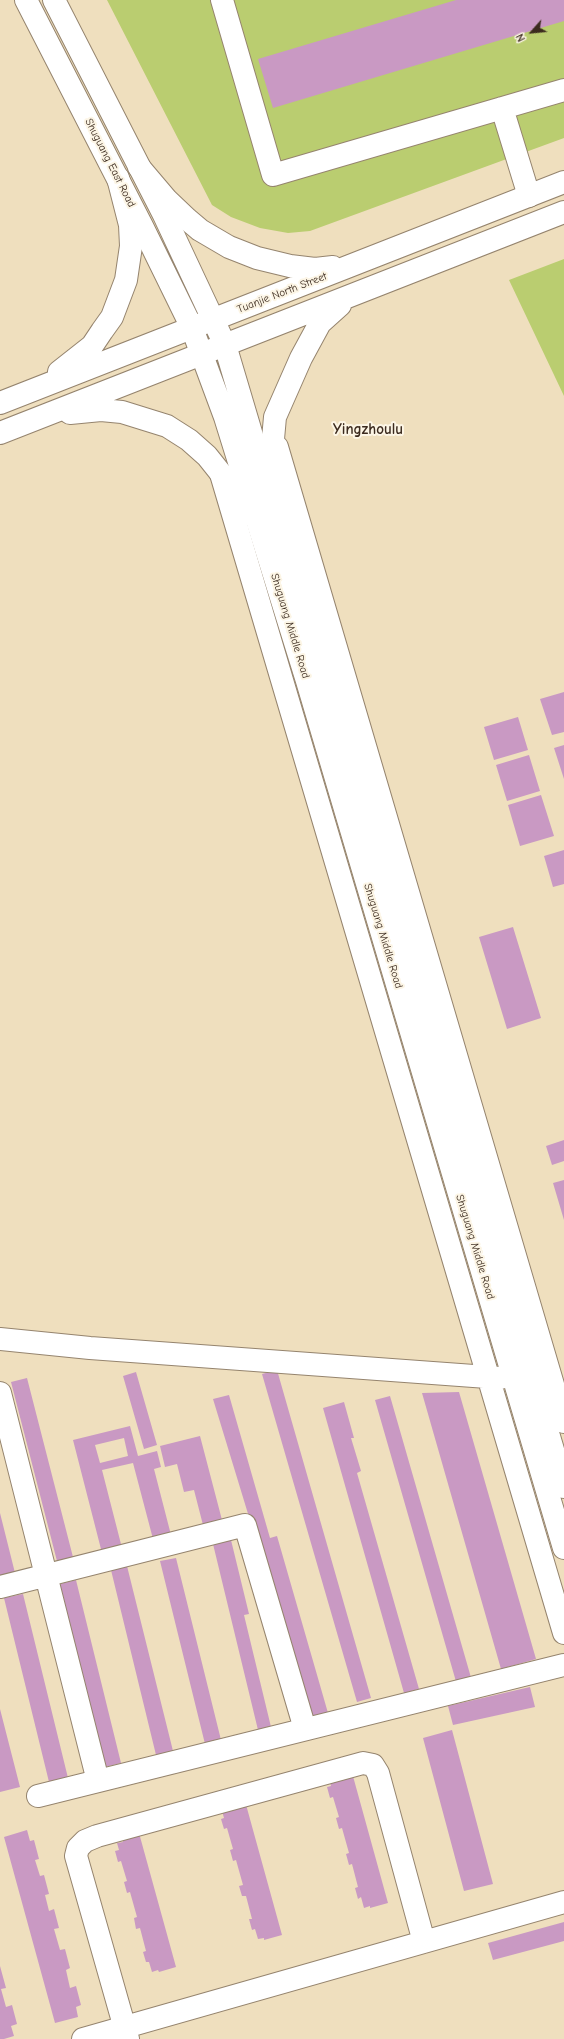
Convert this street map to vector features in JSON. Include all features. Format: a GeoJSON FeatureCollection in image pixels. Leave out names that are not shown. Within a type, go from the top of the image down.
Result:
{"type":"FeatureCollection","features":[{"type":"Feature","properties":{"kind":"main road","name":"Shuguang East Road"},"geometry":{"type":"LineString","coordinates":[[26,0],[118,178],[192,328]]}},
{"type":"Feature","properties":{"kind":"main road"},"geometry":{"type":"LineString","coordinates":[[54,0],[214,319]]}},
{"type":"Feature","properties":{"kind":"main road"},"geometry":{"type":"LineString","coordinates":[[222,0],[273,175],[564,90]]}},
{"type":"Feature","properties":{"kind":"main road"},"geometry":{"type":"LineString","coordinates":[[502,108],[529,196]]}},
{"type":"Feature","properties":{"kind":"main road"},"geometry":{"type":"LineString","coordinates":[[139,167],[167,200],[187,219],[200,230],[229,247],[257,258],[290,266],[316,269],[354,264]]}},
{"type":"Feature","properties":{"kind":"main road"},"geometry":{"type":"LineString","coordinates":[[10,400],[64,369],[78,358],[92,346],[112,317],[126,280],[131,246],[130,225],[118,178]]}},
{"type":"Feature","properties":{"kind":"main road","name":"Tuanjie North Street"},"geometry":{"type":"LineString","coordinates":[[10,400],[564,182]]}},
{"type":"Feature","properties":{"kind":"main road"},"geometry":{"type":"LineString","coordinates":[[0,433],[564,212]]}},
{"type":"Feature","properties":{"kind":"main road"},"geometry":{"type":"LineString","coordinates":[[267,518],[275,417],[281,401],[320,323],[334,309],[371,288]]}},
{"type":"Feature","properties":{"kind":"main road","name":"Shuguang Middle Road"},"geometry":{"type":"LineString","coordinates":[[214,319],[225,345],[267,518],[564,1548]]}},
{"type":"Feature","properties":{"kind":"main road","name":"Shuguang Middle Road"},"geometry":{"type":"LineString","coordinates":[[192,328],[228,424],[267,518],[564,1487]]}},
{"type":"Feature","properties":{"kind":"main road"},"geometry":{"type":"LineString","coordinates":[[28,422],[75,412],[101,410],[130,414],[167,426],[189,440],[207,456],[221,474],[267,518]]}},
{"type":"Feature","properties":{"kind":"main road"},"geometry":{"type":"LineString","coordinates":[[274,433],[564,1422]]}},
{"type":"Feature","properties":{"kind":"main road"},"geometry":{"type":"LineString","coordinates":[[221,474],[564,1633]]}},
{"type":"Feature","properties":{"kind":"main road"},"geometry":{"type":"LineString","coordinates":[[0,1339],[90,1348],[515,1379]]}},
{"type":"Feature","properties":{"kind":"main road"},"geometry":{"type":"LineString","coordinates":[[0,1393],[98,1781]]}},
{"type":"Feature","properties":{"kind":"main road"},"geometry":{"type":"LineString","coordinates":[[0,1587],[245,1525],[305,1729]]}},
{"type":"Feature","properties":{"kind":"main road"},"geometry":{"type":"LineString","coordinates":[[38,1796],[564,1665]]}},
{"type":"Feature","properties":{"kind":"main road"},"geometry":{"type":"LineString","coordinates":[[126,2033],[76,1856],[78,1848],[85,1841],[104,1834],[363,1763],[373,1765],[378,1774],[424,1942]]}},
{"type":"Feature","properties":{"kind":"main road"},"geometry":{"type":"LineString","coordinates":[[83,2039],[126,2033],[424,1942],[564,1902]]}},
{"type":"Feature","properties":{"kind":"green space"},"geometry":{"type":"Polygon","coordinates":[[[107,0],[564,0],[564,138],[310,231],[288,233],[260,228],[231,217],[212,205],[107,0]]]}},
{"type":"Feature","properties":{"kind":"green space"},"geometry":{"type":"Polygon","coordinates":[[[564,259],[564,396],[509,280],[564,259]]]}},
{"type":"Feature","properties":{"kind":"building"},"geometry":{"type":"Polygon","coordinates":[[[456,0],[564,0],[564,21],[273,108],[258,59],[456,0]]]}},
{"type":"Feature","properties":{"kind":"building"},"geometry":{"type":"Polygon","coordinates":[[[564,692],[564,732],[552,735],[540,699],[564,692]]]}},
{"type":"Feature","properties":{"kind":"building"},"geometry":{"type":"Polygon","coordinates":[[[518,717],[528,750],[494,760],[484,727],[518,717]]]}},
{"type":"Feature","properties":{"kind":"building"},"geometry":{"type":"Polygon","coordinates":[[[564,745],[564,779],[554,748],[564,745]]]}},
{"type":"Feature","properties":{"kind":"building"},"geometry":{"type":"Polygon","coordinates":[[[529,755],[540,791],[507,801],[496,765],[529,755]]]}},
{"type":"Feature","properties":{"kind":"building"},"geometry":{"type":"Polygon","coordinates":[[[541,795],[554,836],[520,846],[508,805],[541,795]]]}},
{"type":"Feature","properties":{"kind":"building"},"geometry":{"type":"Polygon","coordinates":[[[564,850],[564,884],[553,887],[544,856],[564,850]]]}},
{"type":"Feature","properties":{"kind":"building"},"geometry":{"type":"Polygon","coordinates":[[[513,927],[541,1018],[507,1029],[479,937],[513,927]]]}},
{"type":"Feature","properties":{"kind":"building"},"geometry":{"type":"Polygon","coordinates":[[[564,1140],[564,1161],[552,1165],[546,1146],[564,1140]]]}},
{"type":"Feature","properties":{"kind":"building"},"geometry":{"type":"Polygon","coordinates":[[[564,1180],[564,1220],[553,1183],[564,1180]]]}},
{"type":"Feature","properties":{"kind":"building"},"geometry":{"type":"Polygon","coordinates":[[[277,1370],[371,1698],[357,1702],[262,1374],[277,1370]]]}},
{"type":"Feature","properties":{"kind":"building"},"geometry":{"type":"Polygon","coordinates":[[[136,1372],[157,1445],[144,1449],[123,1376],[136,1372]]]}},
{"type":"Feature","properties":{"kind":"building"},"geometry":{"type":"Polygon","coordinates":[[[27,1378],[74,1561],[58,1565],[11,1382],[27,1378]]]}},
{"type":"Feature","properties":{"kind":"building"},"geometry":{"type":"Polygon","coordinates":[[[459,1392],[536,1659],[501,1669],[422,1393],[459,1392]]]}},
{"type":"Feature","properties":{"kind":"building"},"geometry":{"type":"Polygon","coordinates":[[[229,1395],[270,1538],[277,1536],[328,1713],[310,1717],[213,1399],[229,1395]]]}},
{"type":"Feature","properties":{"kind":"building"},"geometry":{"type":"Polygon","coordinates":[[[390,1396],[472,1681],[457,1685],[375,1400],[390,1396]]]}},
{"type":"Feature","properties":{"kind":"building"},"geometry":{"type":"Polygon","coordinates":[[[344,1402],[354,1438],[351,1438],[361,1471],[357,1473],[419,1689],[404,1693],[323,1408],[344,1402]]]}},
{"type":"Feature","properties":{"kind":"building"},"geometry":{"type":"Polygon","coordinates":[[[130,1426],[138,1456],[157,1451],[161,1467],[154,1469],[171,1535],[153,1539],[133,1463],[102,1470],[122,1548],[102,1553],[73,1440],[130,1426]],[[124,1438],[95,1445],[100,1463],[128,1456],[124,1438]]]}},
{"type":"Feature","properties":{"kind":"building"},"geometry":{"type":"Polygon","coordinates":[[[200,1436],[222,1520],[203,1525],[194,1490],[184,1492],[177,1464],[165,1467],[160,1446],[200,1436]]]}},
{"type":"Feature","properties":{"kind":"building"},"geometry":{"type":"Polygon","coordinates":[[[0,1513],[15,1573],[0,1576],[0,1513]]]}},
{"type":"Feature","properties":{"kind":"building"},"geometry":{"type":"Polygon","coordinates":[[[231,1540],[249,1614],[244,1615],[271,1727],[258,1730],[213,1544],[231,1540]]]}},
{"type":"Feature","properties":{"kind":"building"},"geometry":{"type":"Polygon","coordinates":[[[176,1558],[221,1740],[205,1744],[160,1561],[176,1558]]]}},
{"type":"Feature","properties":{"kind":"building"},"geometry":{"type":"Polygon","coordinates":[[[127,1566],[173,1751],[156,1755],[111,1570],[127,1566]]]}},
{"type":"Feature","properties":{"kind":"building"},"geometry":{"type":"Polygon","coordinates":[[[76,1580],[121,1763],[105,1767],[60,1584],[76,1580]]]}},
{"type":"Feature","properties":{"kind":"building"},"geometry":{"type":"Polygon","coordinates":[[[23,1594],[68,1778],[49,1782],[4,1598],[23,1594]]]}},
{"type":"Feature","properties":{"kind":"building"},"geometry":{"type":"Polygon","coordinates":[[[530,1687],[535,1707],[453,1725],[448,1706],[530,1687]]]}},
{"type":"Feature","properties":{"kind":"building"},"geometry":{"type":"Polygon","coordinates":[[[0,1709],[20,1787],[0,1792],[0,1709]]]}},
{"type":"Feature","properties":{"kind":"building"},"geometry":{"type":"Polygon","coordinates":[[[452,1730],[493,1884],[464,1891],[423,1738],[452,1730]]]}},
{"type":"Feature","properties":{"kind":"building"},"geometry":{"type":"Polygon","coordinates":[[[351,1769],[388,1903],[370,1908],[370,1906],[364,1908],[361,1897],[358,1899],[355,1888],[358,1887],[352,1864],[349,1865],[346,1854],[349,1853],[342,1828],[339,1829],[336,1818],[339,1817],[333,1797],[330,1798],[327,1787],[331,1786],[329,1779],[351,1769]]]}},
{"type":"Feature","properties":{"kind":"building"},"geometry":{"type":"Polygon","coordinates":[[[245,1801],[282,1935],[264,1940],[264,1938],[258,1939],[255,1929],[252,1930],[249,1919],[252,1919],[246,1896],[242,1896],[239,1886],[243,1885],[236,1860],[233,1861],[230,1850],[233,1849],[227,1828],[224,1829],[221,1819],[224,1818],[222,1811],[245,1801]]]}},
{"type":"Feature","properties":{"kind":"building"},"geometry":{"type":"Polygon","coordinates":[[[27,1830],[30,1841],[34,1840],[39,1859],[35,1860],[40,1876],[44,1875],[49,1894],[45,1895],[49,1911],[54,1909],[59,1928],[54,1929],[60,1950],[65,1949],[70,1968],[66,1970],[70,1988],[76,1986],[81,2005],[76,2007],[78,2017],[55,2023],[4,1837],[27,1830]]]}},
{"type":"Feature","properties":{"kind":"building"},"geometry":{"type":"Polygon","coordinates":[[[139,1833],[176,1967],[159,1972],[158,1970],[152,1972],[149,1962],[146,1962],[143,1952],[146,1951],[140,1928],[136,1929],[134,1918],[137,1917],[130,1892],[127,1893],[124,1882],[127,1881],[121,1861],[118,1862],[115,1851],[119,1850],[117,1843],[123,1842],[122,1838],[139,1833]]]}},
{"type":"Feature","properties":{"kind":"building"},"geometry":{"type":"Polygon","coordinates":[[[564,1922],[564,1941],[493,1960],[488,1943],[564,1922]]]}},
{"type":"Feature","properties":{"kind":"building"},"geometry":{"type":"Polygon","coordinates":[[[0,1966],[6,1988],[1,1989],[6,2007],[12,2005],[17,2024],[11,2026],[14,2036],[4,2039],[0,2039],[0,1966]]]}},
{"type":"Feature","properties":{"kind":"district","name":"Yingzhoulu"},"geometry":{"type":"Point","coordinates":[368,430]}}]}
